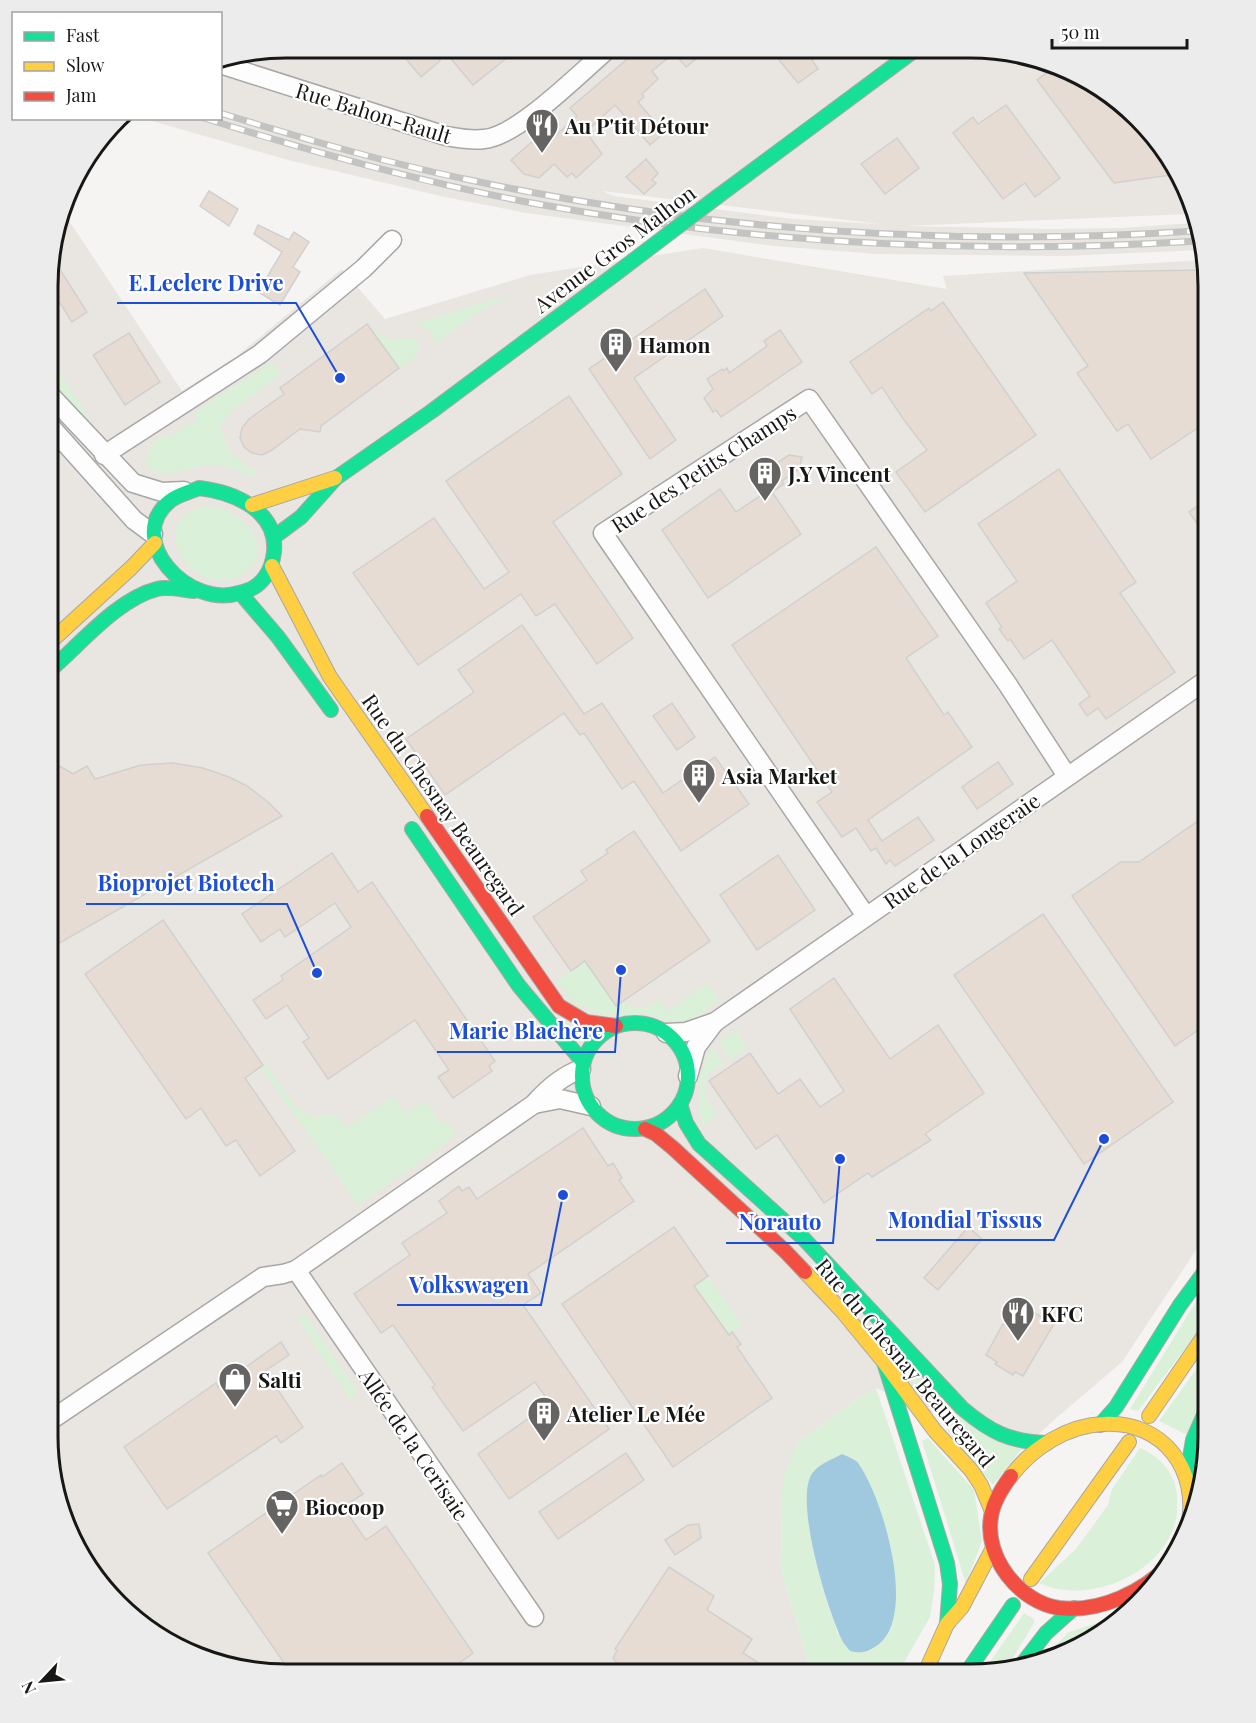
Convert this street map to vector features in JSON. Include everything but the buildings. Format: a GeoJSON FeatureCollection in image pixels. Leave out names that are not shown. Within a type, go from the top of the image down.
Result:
{"type":"FeatureCollection","features":[{"type":"Feature","properties":{"kind":"main road","name":"Avenue Gros Malhon"},"geometry":{"type":"LineString","coordinates":[[274,537],[301,517],[336,478],[432,411],[904,58]]}},
{"type":"Feature","properties":{"kind":"main road","name":"Avenue Gros Malhon"},"geometry":{"type":"LineString","coordinates":[[252,505],[336,478]]}},
{"type":"Feature","properties":{"kind":"main road"},"geometry":{"type":"LineString","coordinates":[[58,663],[134,599],[155,590],[164,588],[226,597],[242,595],[258,586],[272,567],[276,546],[266,519],[252,505],[213,488],[186,491],[168,501],[160,510],[155,521],[154,539],[168,570],[178,581],[194,591]]}},
{"type":"Feature","properties":{"kind":"main road"},"geometry":{"type":"LineString","coordinates":[[58,635],[118,581],[154,539]]}},
{"type":"Feature","properties":{"kind":"main road","name":"Rue du Chesnay Beauregard"},"geometry":{"type":"LineString","coordinates":[[272,567],[330,677],[560,1006],[582,1022],[597,1026],[616,1026]]}},
{"type":"Feature","properties":{"kind":"main road","name":"Rue du Chesnay Beauregard"},"geometry":{"type":"LineString","coordinates":[[242,595],[269,623],[289,649],[337,720]]}},
{"type":"Feature","properties":{"kind":"main road","name":"Rue du Chesnay Beauregard"},"geometry":{"type":"LineString","coordinates":[[406,821],[519,986],[582,1065]]}},
{"type":"Feature","properties":{"kind":"main road"},"geometry":{"type":"LineString","coordinates":[[642,1023],[655,1026],[666,1033],[678,1045],[686,1060],[688,1076],[686,1091],[680,1104],[665,1120],[645,1129],[629,1130],[614,1126],[601,1118],[591,1106],[582,1088],[582,1065],[595,1040],[616,1026],[642,1023]]}},
{"type":"Feature","properties":{"kind":"main road","name":"Rue du Chesnay Beauregard"},"geometry":{"type":"LineString","coordinates":[[680,1104],[686,1123],[699,1144],[804,1239],[962,1408],[977,1421],[1005,1438],[1019,1442],[1047,1443]]}},
{"type":"Feature","properties":{"kind":"main road","name":"Rue du Chesnay Beauregard"},"geometry":{"type":"LineString","coordinates":[[645,1129],[656,1134],[673,1148],[785,1251],[842,1311],[884,1362],[934,1431],[971,1470],[981,1485],[991,1509]]}},
{"type":"Feature","properties":{"kind":"main road"},"geometry":{"type":"LineString","coordinates":[[1100,1425],[1116,1407],[1180,1305],[1198,1281]]}},
{"type":"Feature","properties":{"kind":"main road"},"geometry":{"type":"LineString","coordinates":[[1149,1416],[1198,1346]]}},
{"type":"Feature","properties":{"kind":"main road"},"geometry":{"type":"LineString","coordinates":[[1188,1361],[1198,1350]]}},
{"type":"Feature","properties":{"kind":"main road"},"geometry":{"type":"LineString","coordinates":[[884,1362],[947,1563],[950,1584],[947,1624]]}},
{"type":"Feature","properties":{"kind":"main road"},"geometry":{"type":"LineString","coordinates":[[1187,1475],[1191,1443],[1198,1423]]}},
{"type":"Feature","properties":{"kind":"main road"},"geometry":{"type":"LineString","coordinates":[[1142,1586],[1128,1594],[1104,1602],[1074,1608],[1046,1604],[1026,1594],[1002,1570],[992,1550],[989,1537],[991,1509],[1009,1476],[1029,1455],[1047,1443],[1084,1428],[1100,1425],[1132,1426],[1148,1432],[1168,1448],[1192,1486]]}},
{"type":"Feature","properties":{"kind":"main road"},"geometry":{"type":"LineString","coordinates":[[1032,1579],[1129,1442]]}},
{"type":"Feature","properties":{"kind":"main road"},"geometry":{"type":"LineString","coordinates":[[929,1664],[947,1624],[963,1607],[992,1550]]}},
{"type":"Feature","properties":{"kind":"main road"},"geometry":{"type":"LineString","coordinates":[[973,1664],[1013,1605]]}},
{"type":"Feature","properties":{"kind":"main road"},"geometry":{"type":"LineString","coordinates":[[1027,1657],[1055,1623],[1074,1608]]}},
{"type":"Feature","properties":{"kind":"street","name":"Rue Bahon-Rault"},"geometry":{"type":"LineString","coordinates":[[227,66],[446,136],[485,140],[514,128],[598,58]]}},
{"type":"Feature","properties":{"kind":"street"},"geometry":{"type":"LineString","coordinates":[[104,455],[260,354],[364,268],[392,240]]}},
{"type":"Feature","properties":{"kind":"street","name":"Rue des Petits Champs"},"geometry":{"type":"LineString","coordinates":[[866,916],[603,533],[809,399],[1002,676],[1067,776]]}},
{"type":"Feature","properties":{"kind":"street"},"geometry":{"type":"LineString","coordinates":[[58,404],[133,483],[162,492],[186,491]]}},
{"type":"Feature","properties":{"kind":"street"},"geometry":{"type":"LineString","coordinates":[[58,435],[134,520],[154,539]]}},
{"type":"Feature","properties":{"kind":"street","name":"Rue de la Longeraie"},"geometry":{"type":"LineString","coordinates":[[666,1033],[686,1032],[715,1022],[1198,686]]}},
{"type":"Feature","properties":{"kind":"street","name":"Rue de la Longeraie"},"geometry":{"type":"LineString","coordinates":[[688,1076],[696,1047],[715,1022]]}},
{"type":"Feature","properties":{"kind":"street"},"geometry":{"type":"LineString","coordinates":[[58,1415],[263,1277],[296,1270],[534,1104],[545,1092],[582,1065]]}},
{"type":"Feature","properties":{"kind":"street"},"geometry":{"type":"LineString","coordinates":[[534,1104],[560,1099],[591,1106]]}},
{"type":"Feature","properties":{"kind":"street","name":"Allée de la Cerisaie"},"geometry":{"type":"LineString","coordinates":[[296,1270],[534,1617]]}},
{"type":"Feature","properties":{"kind":"shaded area"},"geometry":{"type":"Polygon","coordinates":[[[970,58],[999,60],[1029,66],[1057,76],[1084,89],[1120,115],[1141,136],[1167,172],[1185,214],[905,226],[1050,229],[1122,228],[1189,223],[1195,250],[1065,256],[877,254],[774,246],[526,213],[445,197],[288,160],[148,120],[222,120],[222,68],[271,59],[970,58]],[[602,191],[614,196],[794,219],[880,224],[602,191]]]}},
{"type":"Feature","properties":{"kind":"shaded area"},"geometry":{"type":"Polygon","coordinates":[[[69,220],[182,391],[237,356],[342,269],[385,319],[530,275],[703,248],[947,289],[943,276],[1196,260],[1198,1247],[1122,1362],[1020,1451],[876,1388],[853,1402],[797,1444],[781,1505],[782,1572],[809,1664],[271,1664],[227,1657],[172,1634],[125,1598],[89,1551],[66,1496],[60,1466],[58,1437],[58,286],[60,257],[69,220]]]}},
{"type":"Feature","properties":{"kind":"green space"},"geometry":{"type":"Polygon","coordinates":[[[509,295],[479,312],[434,344],[428,330],[414,324],[509,295]]]}},
{"type":"Feature","properties":{"kind":"green space"},"geometry":{"type":"Polygon","coordinates":[[[367,323],[383,337],[416,339],[420,348],[414,358],[400,369],[367,323]]]}},
{"type":"Feature","properties":{"kind":"green space"},"geometry":{"type":"Polygon","coordinates":[[[271,362],[281,374],[231,411],[220,427],[233,454],[243,464],[256,471],[253,478],[220,465],[200,466],[164,473],[149,468],[145,460],[154,440],[160,436],[166,438],[197,420],[195,412],[271,362]]]}},
{"type":"Feature","properties":{"kind":"green space"},"geometry":{"type":"Polygon","coordinates":[[[58,370],[91,420],[87,423],[58,391],[58,370]]]}},
{"type":"Feature","properties":{"kind":"green space"},"geometry":{"type":"Polygon","coordinates":[[[204,506],[231,513],[242,521],[257,541],[258,553],[254,564],[243,574],[226,580],[209,578],[194,570],[183,558],[176,543],[177,528],[185,515],[204,506]]]}},
{"type":"Feature","properties":{"kind":"green space"},"geometry":{"type":"Polygon","coordinates":[[[585,961],[616,1006],[624,1000],[628,1005],[639,1009],[660,1000],[668,1011],[708,983],[719,1000],[695,1018],[676,1024],[647,1014],[604,1015],[576,1004],[556,981],[585,961]]]}},
{"type":"Feature","properties":{"kind":"green space"},"geometry":{"type":"Polygon","coordinates":[[[736,1031],[747,1048],[730,1060],[719,1042],[736,1031]]]}},
{"type":"Feature","properties":{"kind":"green space"},"geometry":{"type":"Polygon","coordinates":[[[714,1047],[724,1064],[707,1074],[705,1096],[717,1115],[702,1126],[699,1106],[700,1085],[705,1064],[714,1047]]]}},
{"type":"Feature","properties":{"kind":"green space"},"geometry":{"type":"Polygon","coordinates":[[[266,1065],[297,1109],[315,1117],[336,1115],[346,1128],[394,1096],[406,1114],[426,1101],[440,1123],[448,1121],[456,1132],[443,1146],[358,1205],[261,1067],[266,1065]]]}},
{"type":"Feature","properties":{"kind":"green space"},"geometry":{"type":"Polygon","coordinates":[[[708,1276],[742,1325],[728,1335],[694,1286],[708,1276]]]}},
{"type":"Feature","properties":{"kind":"green space"},"geometry":{"type":"Polygon","coordinates":[[[1198,1298],[1198,1331],[1138,1411],[1130,1409],[1198,1298]]]}},
{"type":"Feature","properties":{"kind":"green space"},"geometry":{"type":"Polygon","coordinates":[[[305,1314],[357,1391],[351,1401],[297,1318],[305,1314]]]}},
{"type":"Feature","properties":{"kind":"green space"},"geometry":{"type":"Polygon","coordinates":[[[1198,1367],[1198,1414],[1187,1435],[1159,1421],[1198,1367]]]}},
{"type":"Feature","properties":{"kind":"green space"},"geometry":{"type":"Polygon","coordinates":[[[911,1372],[1020,1451],[993,1485],[951,1435],[908,1374],[911,1372]]]}},
{"type":"Feature","properties":{"kind":"green space"},"geometry":{"type":"Polygon","coordinates":[[[876,1388],[935,1565],[930,1617],[903,1664],[809,1664],[782,1572],[783,1479],[797,1444],[853,1402],[876,1388]],[[842,1454],[813,1471],[809,1527],[827,1602],[838,1634],[850,1651],[892,1551],[870,1486],[842,1454]]]}},
{"type":"Feature","properties":{"kind":"green space"},"geometry":{"type":"Polygon","coordinates":[[[928,1438],[974,1490],[982,1541],[966,1584],[922,1441],[928,1438]]]}},
{"type":"Feature","properties":{"kind":"green space"},"geometry":{"type":"Polygon","coordinates":[[[1140,1448],[1160,1461],[1174,1480],[1177,1508],[1176,1519],[1169,1538],[1156,1555],[1140,1569],[1121,1580],[1101,1587],[1079,1590],[1058,1589],[1039,1583],[1076,1549],[1108,1505],[1112,1489],[1140,1448]]]}},
{"type":"Feature","properties":{"kind":"green space"},"geometry":{"type":"Polygon","coordinates":[[[1024,1613],[1034,1619],[1034,1623],[1011,1661],[989,1664],[1024,1613]]]}},
{"type":"Feature","properties":{"kind":"green space"},"geometry":{"type":"Polygon","coordinates":[[[1103,1621],[1084,1634],[1052,1649],[1069,1632],[1103,1621]]]}},
{"type":"Feature","properties":{"kind":"water"},"geometry":{"type":"Polygon","coordinates":[[[842,1454],[858,1463],[868,1479],[886,1527],[896,1583],[895,1608],[890,1629],[879,1644],[862,1652],[850,1651],[839,1634],[819,1574],[809,1524],[808,1483],[814,1471],[842,1454]]]}},
{"type":"Feature","properties":{"kind":"railway"},"geometry":{"type":"LineString","coordinates":[[222,114],[376,158],[470,180],[650,212],[740,223],[831,231],[1013,237],[1191,231]]}},
{"type":"Feature","properties":{"kind":"railway"},"geometry":{"type":"LineString","coordinates":[[210,120],[285,143],[449,186],[532,203],[698,228],[781,237],[947,246],[1031,247],[1193,241]]}},
{"type":"Feature","properties":{"kind":"traffic: fast"},"geometry":{"type":"LineString","coordinates":[[717,197],[904,58]]}},
{"type":"Feature","properties":{"kind":"traffic: fast"},"geometry":{"type":"LineString","coordinates":[[614,275],[717,197]]}},
{"type":"Feature","properties":{"kind":"traffic: fast"},"geometry":{"type":"LineString","coordinates":[[274,537],[301,517],[336,478],[432,411],[614,275]]}},
{"type":"Feature","properties":{"kind":"traffic: fast"},"geometry":{"type":"LineString","coordinates":[[199,488],[239,499],[261,514],[269,525],[273,537],[272,562],[265,577],[253,588],[239,593],[219,595],[200,591],[182,581],[168,567],[158,551],[154,534],[157,517],[170,501],[199,488]]}},
{"type":"Feature","properties":{"kind":"traffic: fast"},"geometry":{"type":"LineString","coordinates":[[58,663],[113,612],[142,594],[161,588],[194,591]]}},
{"type":"Feature","properties":{"kind":"traffic: fast"},"geometry":{"type":"LineString","coordinates":[[242,595],[278,637],[331,710]]}},
{"type":"Feature","properties":{"kind":"traffic: fast"},"geometry":{"type":"LineString","coordinates":[[412,829],[519,986],[583,1062]]}},
{"type":"Feature","properties":{"kind":"traffic: fast"},"geometry":{"type":"LineString","coordinates":[[635,1023],[655,1027],[673,1038],[684,1056],[688,1076],[684,1096],[673,1114],[655,1125],[635,1129],[615,1125],[597,1114],[586,1096],[582,1076],[586,1056],[597,1038],[615,1027],[635,1023]]}},
{"type":"Feature","properties":{"kind":"traffic: fast"},"geometry":{"type":"LineString","coordinates":[[680,1104],[686,1123],[699,1144],[804,1239],[962,1408],[1001,1434],[1011,1438],[1047,1443]]}},
{"type":"Feature","properties":{"kind":"traffic: fast"},"geometry":{"type":"LineString","coordinates":[[1100,1425],[1116,1407],[1180,1305],[1198,1281]]}},
{"type":"Feature","properties":{"kind":"traffic: fast"},"geometry":{"type":"LineString","coordinates":[[884,1362],[947,1563],[950,1584],[947,1624]]}},
{"type":"Feature","properties":{"kind":"traffic: fast"},"geometry":{"type":"LineString","coordinates":[[1187,1475],[1193,1440],[1198,1429]]}},
{"type":"Feature","properties":{"kind":"traffic: fast"},"geometry":{"type":"LineString","coordinates":[[973,1664],[1013,1605]]}},
{"type":"Feature","properties":{"kind":"traffic: fast"},"geometry":{"type":"LineString","coordinates":[[1027,1657],[1046,1633],[1074,1608]]}},
{"type":"Feature","properties":{"kind":"traffic: slow"},"geometry":{"type":"LineString","coordinates":[[252,505],[335,478]]}},
{"type":"Feature","properties":{"kind":"traffic: slow"},"geometry":{"type":"LineString","coordinates":[[58,635],[155,543]]}},
{"type":"Feature","properties":{"kind":"traffic: slow"},"geometry":{"type":"LineString","coordinates":[[272,566],[330,677],[427,816]]}},
{"type":"Feature","properties":{"kind":"traffic: slow"},"geometry":{"type":"LineString","coordinates":[[805,1272],[842,1311],[884,1362],[935,1431],[971,1470],[981,1485],[991,1509]]}},
{"type":"Feature","properties":{"kind":"traffic: slow"},"geometry":{"type":"LineString","coordinates":[[1149,1416],[1198,1345]]}},
{"type":"Feature","properties":{"kind":"traffic: slow"},"geometry":{"type":"LineString","coordinates":[[1011,1476],[1029,1456],[1064,1434],[1091,1425],[1125,1425],[1144,1431],[1173,1453],[1183,1469],[1189,1498]]}},
{"type":"Feature","properties":{"kind":"traffic: slow"},"geometry":{"type":"LineString","coordinates":[[1031,1579],[1129,1442]]}},
{"type":"Feature","properties":{"kind":"traffic: slow"},"geometry":{"type":"LineString","coordinates":[[929,1664],[947,1624],[962,1607],[992,1550]]}},
{"type":"Feature","properties":{"kind":"traffic: jam"},"geometry":{"type":"LineString","coordinates":[[427,816],[559,1006],[586,1022],[616,1026]]}},
{"type":"Feature","properties":{"kind":"traffic: jam"},"geometry":{"type":"LineString","coordinates":[[645,1129],[656,1134],[673,1148],[805,1272]]}},
{"type":"Feature","properties":{"kind":"traffic: jam"},"geometry":{"type":"LineString","coordinates":[[1011,1476],[994,1506],[990,1532],[999,1562],[1018,1587],[1044,1604],[1074,1609],[1105,1604],[1141,1587]]}},
{"type":"Feature","properties":{"kind":"place","name":"Au P'tit Détour"},"geometry":{"type":"Point","coordinates":[542,154]}},
{"type":"Feature","properties":{"kind":"place","name":"Hamon"},"geometry":{"type":"Point","coordinates":[616,373]}},
{"type":"Feature","properties":{"kind":"place","name":"E.Leclerc Drive"},"geometry":{"type":"Point","coordinates":[340,378]}},
{"type":"Feature","properties":{"kind":"place","name":"J.Y Vincent"},"geometry":{"type":"Point","coordinates":[765,502]}},
{"type":"Feature","properties":{"kind":"place","name":"Asia Market"},"geometry":{"type":"Point","coordinates":[699,804]}},
{"type":"Feature","properties":{"kind":"place","name":"Marie Blachère"},"geometry":{"type":"Point","coordinates":[621,970]}},
{"type":"Feature","properties":{"kind":"place","name":"Bioprojet Biotech"},"geometry":{"type":"Point","coordinates":[317,973]}},
{"type":"Feature","properties":{"kind":"place","name":"Mondial Tissus"},"geometry":{"type":"Point","coordinates":[1104,1139]}},
{"type":"Feature","properties":{"kind":"place","name":"Norauto"},"geometry":{"type":"Point","coordinates":[840,1159]}},
{"type":"Feature","properties":{"kind":"place","name":"Volkswagen"},"geometry":{"type":"Point","coordinates":[563,1195]}},
{"type":"Feature","properties":{"kind":"place","name":"KFC"},"geometry":{"type":"Point","coordinates":[1018,1342]}},
{"type":"Feature","properties":{"kind":"place","name":"Salti"},"geometry":{"type":"Point","coordinates":[235,1408]}},
{"type":"Feature","properties":{"kind":"place","name":"Atelier Le Mée"},"geometry":{"type":"Point","coordinates":[544,1442]}},
{"type":"Feature","properties":{"kind":"place","name":"Biocoop"},"geometry":{"type":"Point","coordinates":[282,1535]}}]}
